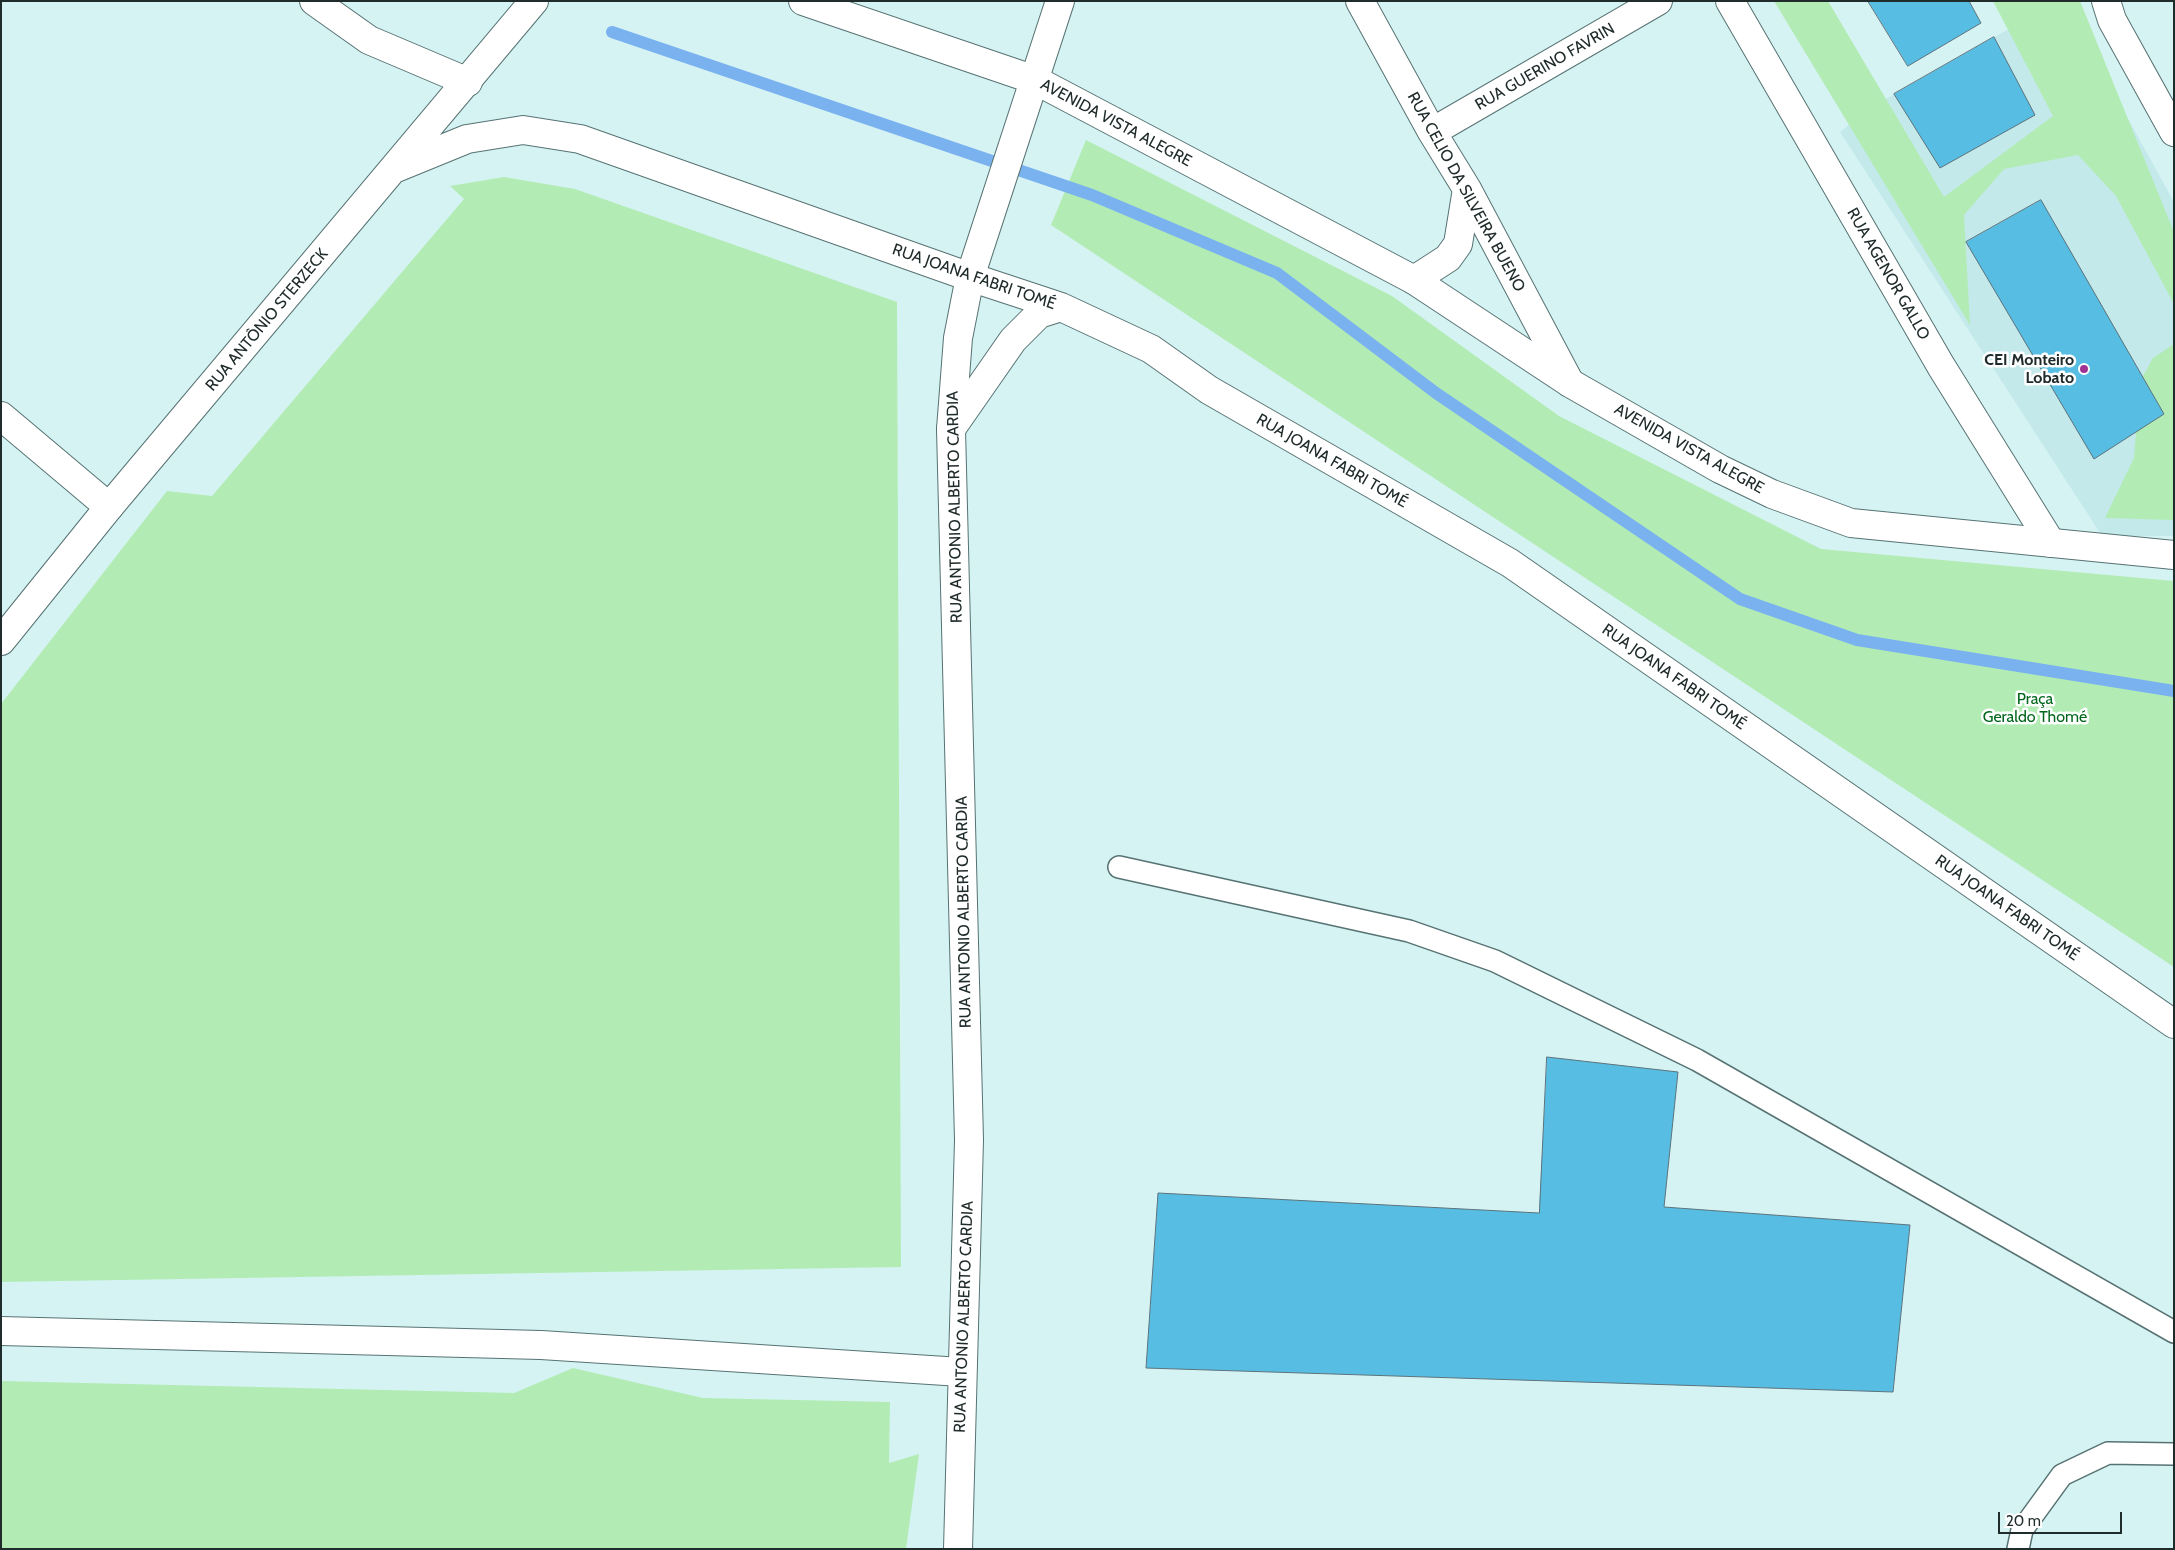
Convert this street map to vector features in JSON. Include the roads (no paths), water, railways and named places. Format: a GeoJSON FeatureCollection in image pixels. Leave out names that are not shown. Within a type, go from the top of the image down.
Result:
{"type":"FeatureCollection","features":[{"type":"Feature","properties":{"kind":"street"},"geometry":{"type":"LineString","coordinates":[[314,1],[369,40],[468,82]]}},
{"type":"Feature","properties":{"kind":"street","name":"RUA ANTÔNIO STERZECK"},"geometry":{"type":"LineString","coordinates":[[1,641],[109,507],[396,168],[534,1]]}},
{"type":"Feature","properties":{"kind":"street","name":"AVENIDA VISTA ALEGRE"},"geometry":{"type":"LineString","coordinates":[[803,1],[1035,80],[1414,280],[1570,383],[1720,469],[1772,494],[1852,523],[2174,555]]}},
{"type":"Feature","properties":{"kind":"street","name":"RUA ANTONIO ALBERTO CARDIA"},"geometry":{"type":"LineString","coordinates":[[958,1549],[961,1372],[969,1140],[951,429],[958,338],[970,277],[1060,1]]}},
{"type":"Feature","properties":{"kind":"street","name":"RUA CELIO DA SILVEIRA BUENO"},"geometry":{"type":"LineString","coordinates":[[1360,1],[1432,132],[1467,189],[1570,383]]}},
{"type":"Feature","properties":{"kind":"street","name":"RUA GUERINO FAVRIN"},"geometry":{"type":"LineString","coordinates":[[1432,132],[1658,1]]}},
{"type":"Feature","properties":{"kind":"street","name":"RUA AGENOR GALLO"},"geometry":{"type":"LineString","coordinates":[[1730,1],[1941,366],[2051,543]]}},
{"type":"Feature","properties":{"kind":"street"},"geometry":{"type":"LineString","coordinates":[[2106,1],[2112,20],[2174,132]]}},
{"type":"Feature","properties":{"kind":"street","name":"RUA JOANA FABRI TOMÉ"},"geometry":{"type":"LineString","coordinates":[[396,168],[476,137],[523,130],[580,139],[970,277],[1062,307],[1151,349],[1209,390],[1510,563],[2174,1024]]}},
{"type":"Feature","properties":{"kind":"street"},"geometry":{"type":"LineString","coordinates":[[1414,280],[1448,258],[1458,244],[1467,189]]}},
{"type":"Feature","properties":{"kind":"street"},"geometry":{"type":"LineString","coordinates":[[951,429],[1013,340],[1039,314],[1062,307]]}},
{"type":"Feature","properties":{"kind":"street"},"geometry":{"type":"LineString","coordinates":[[1,416],[109,507]]}},
{"type":"Feature","properties":{"kind":"street"},"geometry":{"type":"LineString","coordinates":[[1,1331],[541,1345],[961,1372]]}},
{"type":"Feature","properties":{"kind":"lane"},"geometry":{"type":"LineString","coordinates":[[1119,867],[1409,931],[1495,961],[1697,1060],[2174,1332]]}},
{"type":"Feature","properties":{"kind":"lane"},"geometry":{"type":"LineString","coordinates":[[2018,1549],[2022,1530],[2062,1475],[2108,1453],[2174,1454]]}},
{"type":"Feature","properties":{"kind":"waterway"},"geometry":{"type":"LineString","coordinates":[[612,32],[1092,195],[1277,273],[1436,393],[1740,599],[1857,640],[2174,691]]}},
{"type":"Feature","properties":{"kind":"place","name":"CEI Monteiro Lobato"},"geometry":{"type":"Point","coordinates":[2084,369]}},
{"type":"Feature","properties":{"kind":"park label","name":"Praça Geraldo Thomé"},"geometry":{"type":"Point","coordinates":[2035,708]}}]}
